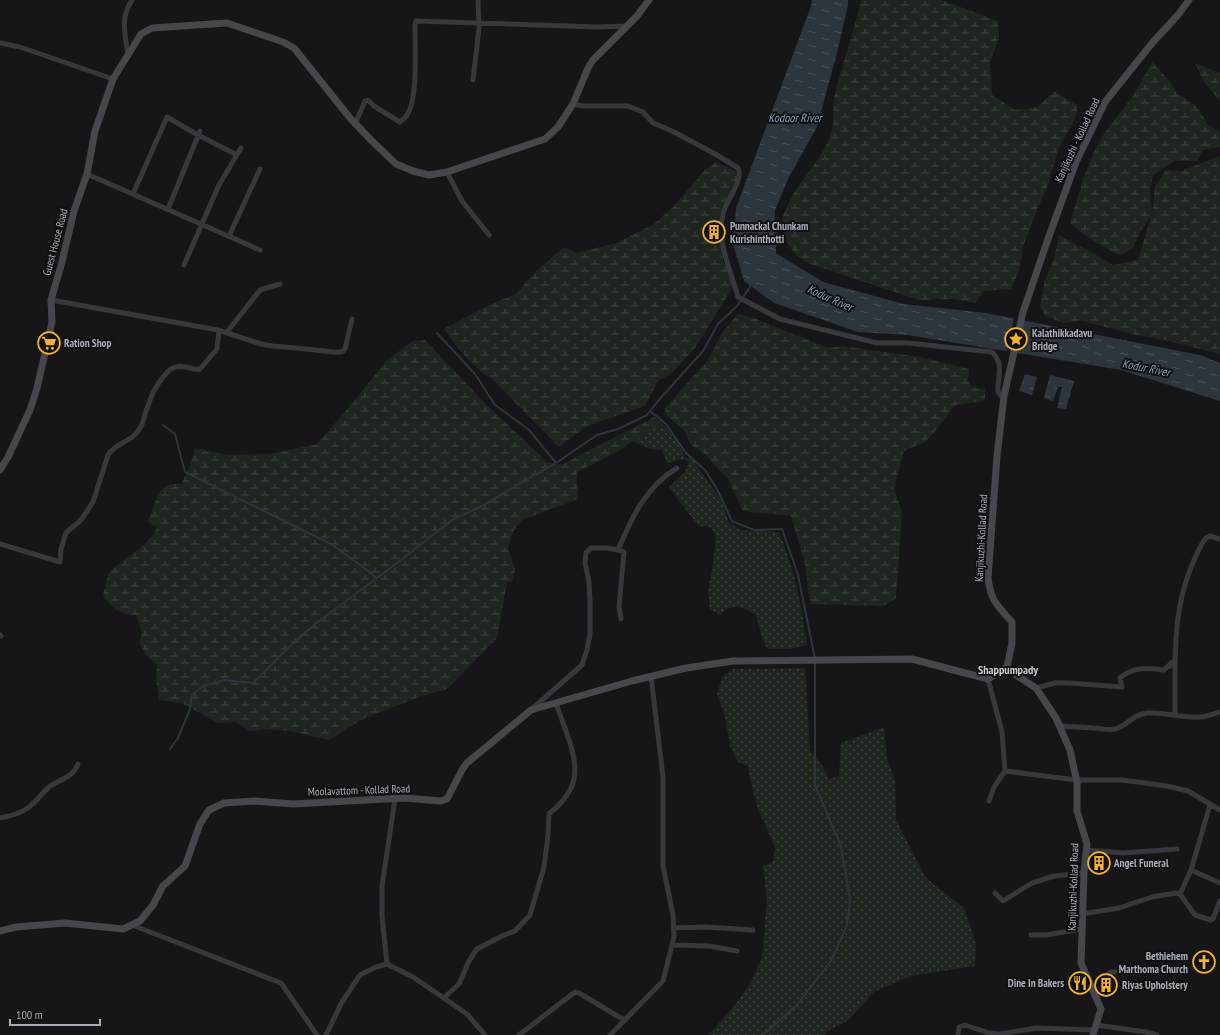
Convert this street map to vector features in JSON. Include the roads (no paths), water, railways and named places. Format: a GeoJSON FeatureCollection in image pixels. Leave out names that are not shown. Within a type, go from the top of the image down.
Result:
{"type":"FeatureCollection","features":[{"type":"Feature","properties":{"kind":"main road"},"geometry":{"type":"LineString","coordinates":[[355,124],[396,164],[413,171],[429,175],[447,172],[545,139],[558,127],[573,104],[588,68],[593,60],[637,16],[649,0]]}},
{"type":"Feature","properties":{"kind":"main road","name":"Kanjikuzhi - Kollad Road"},"geometry":{"type":"LineString","coordinates":[[1013,363],[1023,312],[1048,238],[1076,162],[1105,102],[1189,0]]}},
{"type":"Feature","properties":{"kind":"main road","name":"Guest House Road"},"geometry":{"type":"LineString","coordinates":[[0,470],[8,457],[27,416],[37,388],[52,322],[50,300],[64,256],[74,211],[87,174],[95,131],[114,80],[141,34],[152,28],[227,23],[283,42],[294,48],[355,124]]}},
{"type":"Feature","properties":{"kind":"main road","name":"Kanjikuzhi-Kollad Road"},"geometry":{"type":"LineString","coordinates":[[1013,363],[1004,396],[997,456],[988,578],[989,590],[993,602],[1012,622],[1012,643],[1007,667],[1036,688],[1056,718],[1070,750],[1077,780],[1077,811],[1087,844],[1084,873],[1081,963],[1101,1009],[1094,1030]]}},
{"type":"Feature","properties":{"kind":"main road","name":"Moolavattom - Kollad Road"},"geometry":{"type":"LineString","coordinates":[[132,925],[140,921],[153,905],[163,886],[185,866],[200,824],[209,810],[224,804],[254,801],[293,804],[404,798],[441,801],[447,799],[467,763],[531,710],[651,676],[686,668],[733,661],[912,659],[988,680]]}},
{"type":"Feature","properties":{"kind":"main road"},"geometry":{"type":"LineString","coordinates":[[988,680],[1007,667]]}},
{"type":"Feature","properties":{"kind":"main road"},"geometry":{"type":"LineString","coordinates":[[0,930],[16,927],[65,923],[123,929],[132,925]]}},
{"type":"Feature","properties":{"kind":"street"},"geometry":{"type":"LineString","coordinates":[[128,55],[124,30],[124,15],[132,0]]}},
{"type":"Feature","properties":{"kind":"street"},"geometry":{"type":"LineString","coordinates":[[473,80],[479,23],[478,0]]}},
{"type":"Feature","properties":{"kind":"street"},"geometry":{"type":"LineString","coordinates":[[355,124],[366,101],[368,100],[374,106],[400,122],[408,114],[414,93],[416,21],[597,27],[627,26]]}},
{"type":"Feature","properties":{"kind":"street"},"geometry":{"type":"LineString","coordinates":[[0,43],[20,47],[114,80]]}},
{"type":"Feature","properties":{"kind":"street"},"geometry":{"type":"LineString","coordinates":[[573,104],[587,106],[628,106],[643,112],[653,123],[698,145],[738,168],[740,171],[739,176],[724,212],[722,232],[725,259],[738,297],[780,319],[877,343],[908,343],[992,352],[998,358],[1000,366],[997,385],[998,392],[1001,396],[1004,396]]}},
{"type":"Feature","properties":{"kind":"street"},"geometry":{"type":"LineString","coordinates":[[133,194],[167,117],[199,133],[237,155]]}},
{"type":"Feature","properties":{"kind":"street"},"geometry":{"type":"LineString","coordinates":[[168,210],[199,133]]}},
{"type":"Feature","properties":{"kind":"street"},"geometry":{"type":"LineString","coordinates":[[184,265],[219,185],[240,148]]}},
{"type":"Feature","properties":{"kind":"street"},"geometry":{"type":"LineString","coordinates":[[229,236],[260,169]]}},
{"type":"Feature","properties":{"kind":"street"},"geometry":{"type":"LineString","coordinates":[[447,172],[462,201],[490,235]]}},
{"type":"Feature","properties":{"kind":"street"},"geometry":{"type":"LineString","coordinates":[[87,174],[260,250]]}},
{"type":"Feature","properties":{"kind":"street"},"geometry":{"type":"LineString","coordinates":[[227,332],[260,290],[280,284]]}},
{"type":"Feature","properties":{"kind":"street"},"geometry":{"type":"LineString","coordinates":[[50,300],[227,332],[261,344],[324,352],[342,352],[345,349],[352,319]]}},
{"type":"Feature","properties":{"kind":"street"},"geometry":{"type":"LineString","coordinates":[[0,544],[60,562],[61,549],[66,533],[81,520],[93,502],[108,455],[119,443],[135,436],[141,428],[151,396],[158,382],[170,369],[175,367],[184,366],[196,370],[200,369],[217,349],[219,331]]}},
{"type":"Feature","properties":{"kind":"street"},"geometry":{"type":"LineString","coordinates":[[618,550],[637,509],[655,486],[676,468]]}},
{"type":"Feature","properties":{"kind":"street"},"geometry":{"type":"LineString","coordinates":[[1175,715],[1175,660],[1177,623],[1181,599],[1187,576],[1197,553],[1206,538],[1212,536],[1220,539]]}},
{"type":"Feature","properties":{"kind":"street"},"geometry":{"type":"LineString","coordinates":[[531,710],[582,665],[590,634],[589,582],[585,563],[586,553],[591,548],[607,548],[624,552],[619,602],[621,619]]}},
{"type":"Feature","properties":{"kind":"street"},"geometry":{"type":"LineString","coordinates":[[1036,688],[1069,683],[1122,687],[1120,678],[1127,672],[1147,668],[1164,670],[1175,660]]}},
{"type":"Feature","properties":{"kind":"street"},"geometry":{"type":"LineString","coordinates":[[610,1035],[663,981],[672,945],[674,928],[663,866],[663,777],[651,676]]}},
{"type":"Feature","properties":{"kind":"street"},"geometry":{"type":"LineString","coordinates":[[988,680],[1002,732],[1005,770],[994,787],[989,800]]}},
{"type":"Feature","properties":{"kind":"street"},"geometry":{"type":"LineString","coordinates":[[444,998],[459,984],[469,961],[477,948],[515,931],[530,914],[544,867],[549,814],[570,790],[576,772],[570,741],[556,704]]}},
{"type":"Feature","properties":{"kind":"street"},"geometry":{"type":"LineString","coordinates":[[1060,726],[1109,730],[1123,726],[1131,718],[1140,714],[1161,713],[1200,717],[1220,712]]}},
{"type":"Feature","properties":{"kind":"street"},"geometry":{"type":"LineString","coordinates":[[0,818],[15,815],[29,807],[48,788],[71,776],[78,764]]}},
{"type":"Feature","properties":{"kind":"street"},"geometry":{"type":"LineString","coordinates":[[1005,770],[1077,780],[1122,780],[1167,786],[1188,791],[1220,810]]}},
{"type":"Feature","properties":{"kind":"street"},"geometry":{"type":"LineString","coordinates":[[387,964],[382,916],[382,886],[395,799]]}},
{"type":"Feature","properties":{"kind":"street"},"geometry":{"type":"LineString","coordinates":[[1180,894],[1191,870],[1210,805]]}},
{"type":"Feature","properties":{"kind":"street"},"geometry":{"type":"LineString","coordinates":[[1086,850],[1123,853],[1177,849]]}},
{"type":"Feature","properties":{"kind":"street"},"geometry":{"type":"LineString","coordinates":[[1191,870],[1220,883]]}},
{"type":"Feature","properties":{"kind":"street"},"geometry":{"type":"LineString","coordinates":[[995,893],[1003,901],[1032,883],[1054,876],[1084,873]]}},
{"type":"Feature","properties":{"kind":"street"},"geometry":{"type":"LineString","coordinates":[[1082,914],[1119,908],[1152,896],[1176,893],[1180,894],[1195,915],[1211,920],[1220,901]]}},
{"type":"Feature","properties":{"kind":"street"},"geometry":{"type":"LineString","coordinates":[[132,925],[281,983],[317,1035]]}},
{"type":"Feature","properties":{"kind":"street"},"geometry":{"type":"LineString","coordinates":[[674,928],[705,927],[753,930]]}},
{"type":"Feature","properties":{"kind":"street"},"geometry":{"type":"LineString","coordinates":[[1031,935],[1046,935],[1082,928]]}},
{"type":"Feature","properties":{"kind":"street"},"geometry":{"type":"LineString","coordinates":[[672,945],[709,946],[737,951]]}},
{"type":"Feature","properties":{"kind":"street"},"geometry":{"type":"LineString","coordinates":[[326,1035],[342,1002],[360,975],[376,967],[387,964],[413,977],[467,1014],[485,1035]]}},
{"type":"Feature","properties":{"kind":"street"},"geometry":{"type":"LineString","coordinates":[[1095,996],[1101,981],[1108,973],[1179,971]]}},
{"type":"Feature","properties":{"kind":"street"},"geometry":{"type":"LineString","coordinates":[[519,1035],[575,992],[624,1020]]}},
{"type":"Feature","properties":{"kind":"street"},"geometry":{"type":"LineString","coordinates":[[958,1035],[959,1027],[965,1025],[988,1033],[1000,1034],[1032,1028],[1146,1032],[1157,1035]]}},
{"type":"Feature","properties":{"kind":"water","name":"Kodoor River"},"geometry":{"type":"Polygon","coordinates":[[[812,0],[848,0],[848,5],[817,127],[789,177],[775,210],[776,253],[823,282],[904,304],[986,313],[1200,355],[1220,363],[1220,401],[1121,370],[908,335],[858,332],[774,303],[744,281],[733,244],[736,208],[812,0]]]}},
{"type":"Feature","properties":{"kind":"water"},"geometry":{"type":"Polygon","coordinates":[[[1025,374],[1037,377],[1032,395],[1019,391],[1025,374]]]}},
{"type":"Feature","properties":{"kind":"water"},"geometry":{"type":"Polygon","coordinates":[[[1050,375],[1074,381],[1066,409],[1057,408],[1062,387],[1058,387],[1053,401],[1044,398],[1050,375]]]}},
{"type":"Feature","properties":{"kind":"waterway"},"geometry":{"type":"LineString","coordinates":[[170,749],[178,738],[190,709],[192,695],[203,686],[224,680],[253,683],[288,648],[315,624],[452,520],[482,506],[556,463],[597,435],[618,429],[647,415],[703,351],[718,324],[737,306],[752,284]]}},
{"type":"Feature","properties":{"kind":"waterway"},"geometry":{"type":"LineString","coordinates":[[437,333],[475,374],[495,405],[529,430],[556,463]]}},
{"type":"Feature","properties":{"kind":"waterway"},"geometry":{"type":"LineString","coordinates":[[650,411],[666,424],[686,453],[705,470],[718,491],[732,521],[754,530],[782,529],[798,575],[815,659],[815,785],[841,846],[850,900],[847,925],[831,961],[796,1006],[763,1035]]}},
{"type":"Feature","properties":{"kind":"waterway"},"geometry":{"type":"LineString","coordinates":[[163,425],[175,434],[185,472],[331,544],[376,578]]}},
{"type":"Feature","properties":{"kind":"place","name":"Punnackal Chunkam Kurishinthotti"},"geometry":{"type":"Point","coordinates":[714,232]}},
{"type":"Feature","properties":{"kind":"place","name":"Kalathikkadavu Bridge"},"geometry":{"type":"Point","coordinates":[1016,339]}},
{"type":"Feature","properties":{"kind":"place","name":"Ration Shop"},"geometry":{"type":"Point","coordinates":[49,343]}},
{"type":"Feature","properties":{"kind":"place","name":"Angel Funeral"},"geometry":{"type":"Point","coordinates":[1099,863]}},
{"type":"Feature","properties":{"kind":"place","name":"Bethiehem Marthoma Church"},"geometry":{"type":"Point","coordinates":[1204,962]}},
{"type":"Feature","properties":{"kind":"place","name":"Dine In Bakers"},"geometry":{"type":"Point","coordinates":[1080,983]}},
{"type":"Feature","properties":{"kind":"place","name":"Riyas Upholstery"},"geometry":{"type":"Point","coordinates":[1106,985]}},
{"type":"Feature","properties":{"kind":"district","name":"Shappumpady"},"geometry":{"type":"Point","coordinates":[1008,670]}},
{"type":"Feature","properties":{"kind":"water label","name":"Kodur River"},"geometry":{"type":"Point","coordinates":[830,298]}},
{"type":"Feature","properties":{"kind":"water label","name":"Kodur River"},"geometry":{"type":"Point","coordinates":[1146,368]}}]}
